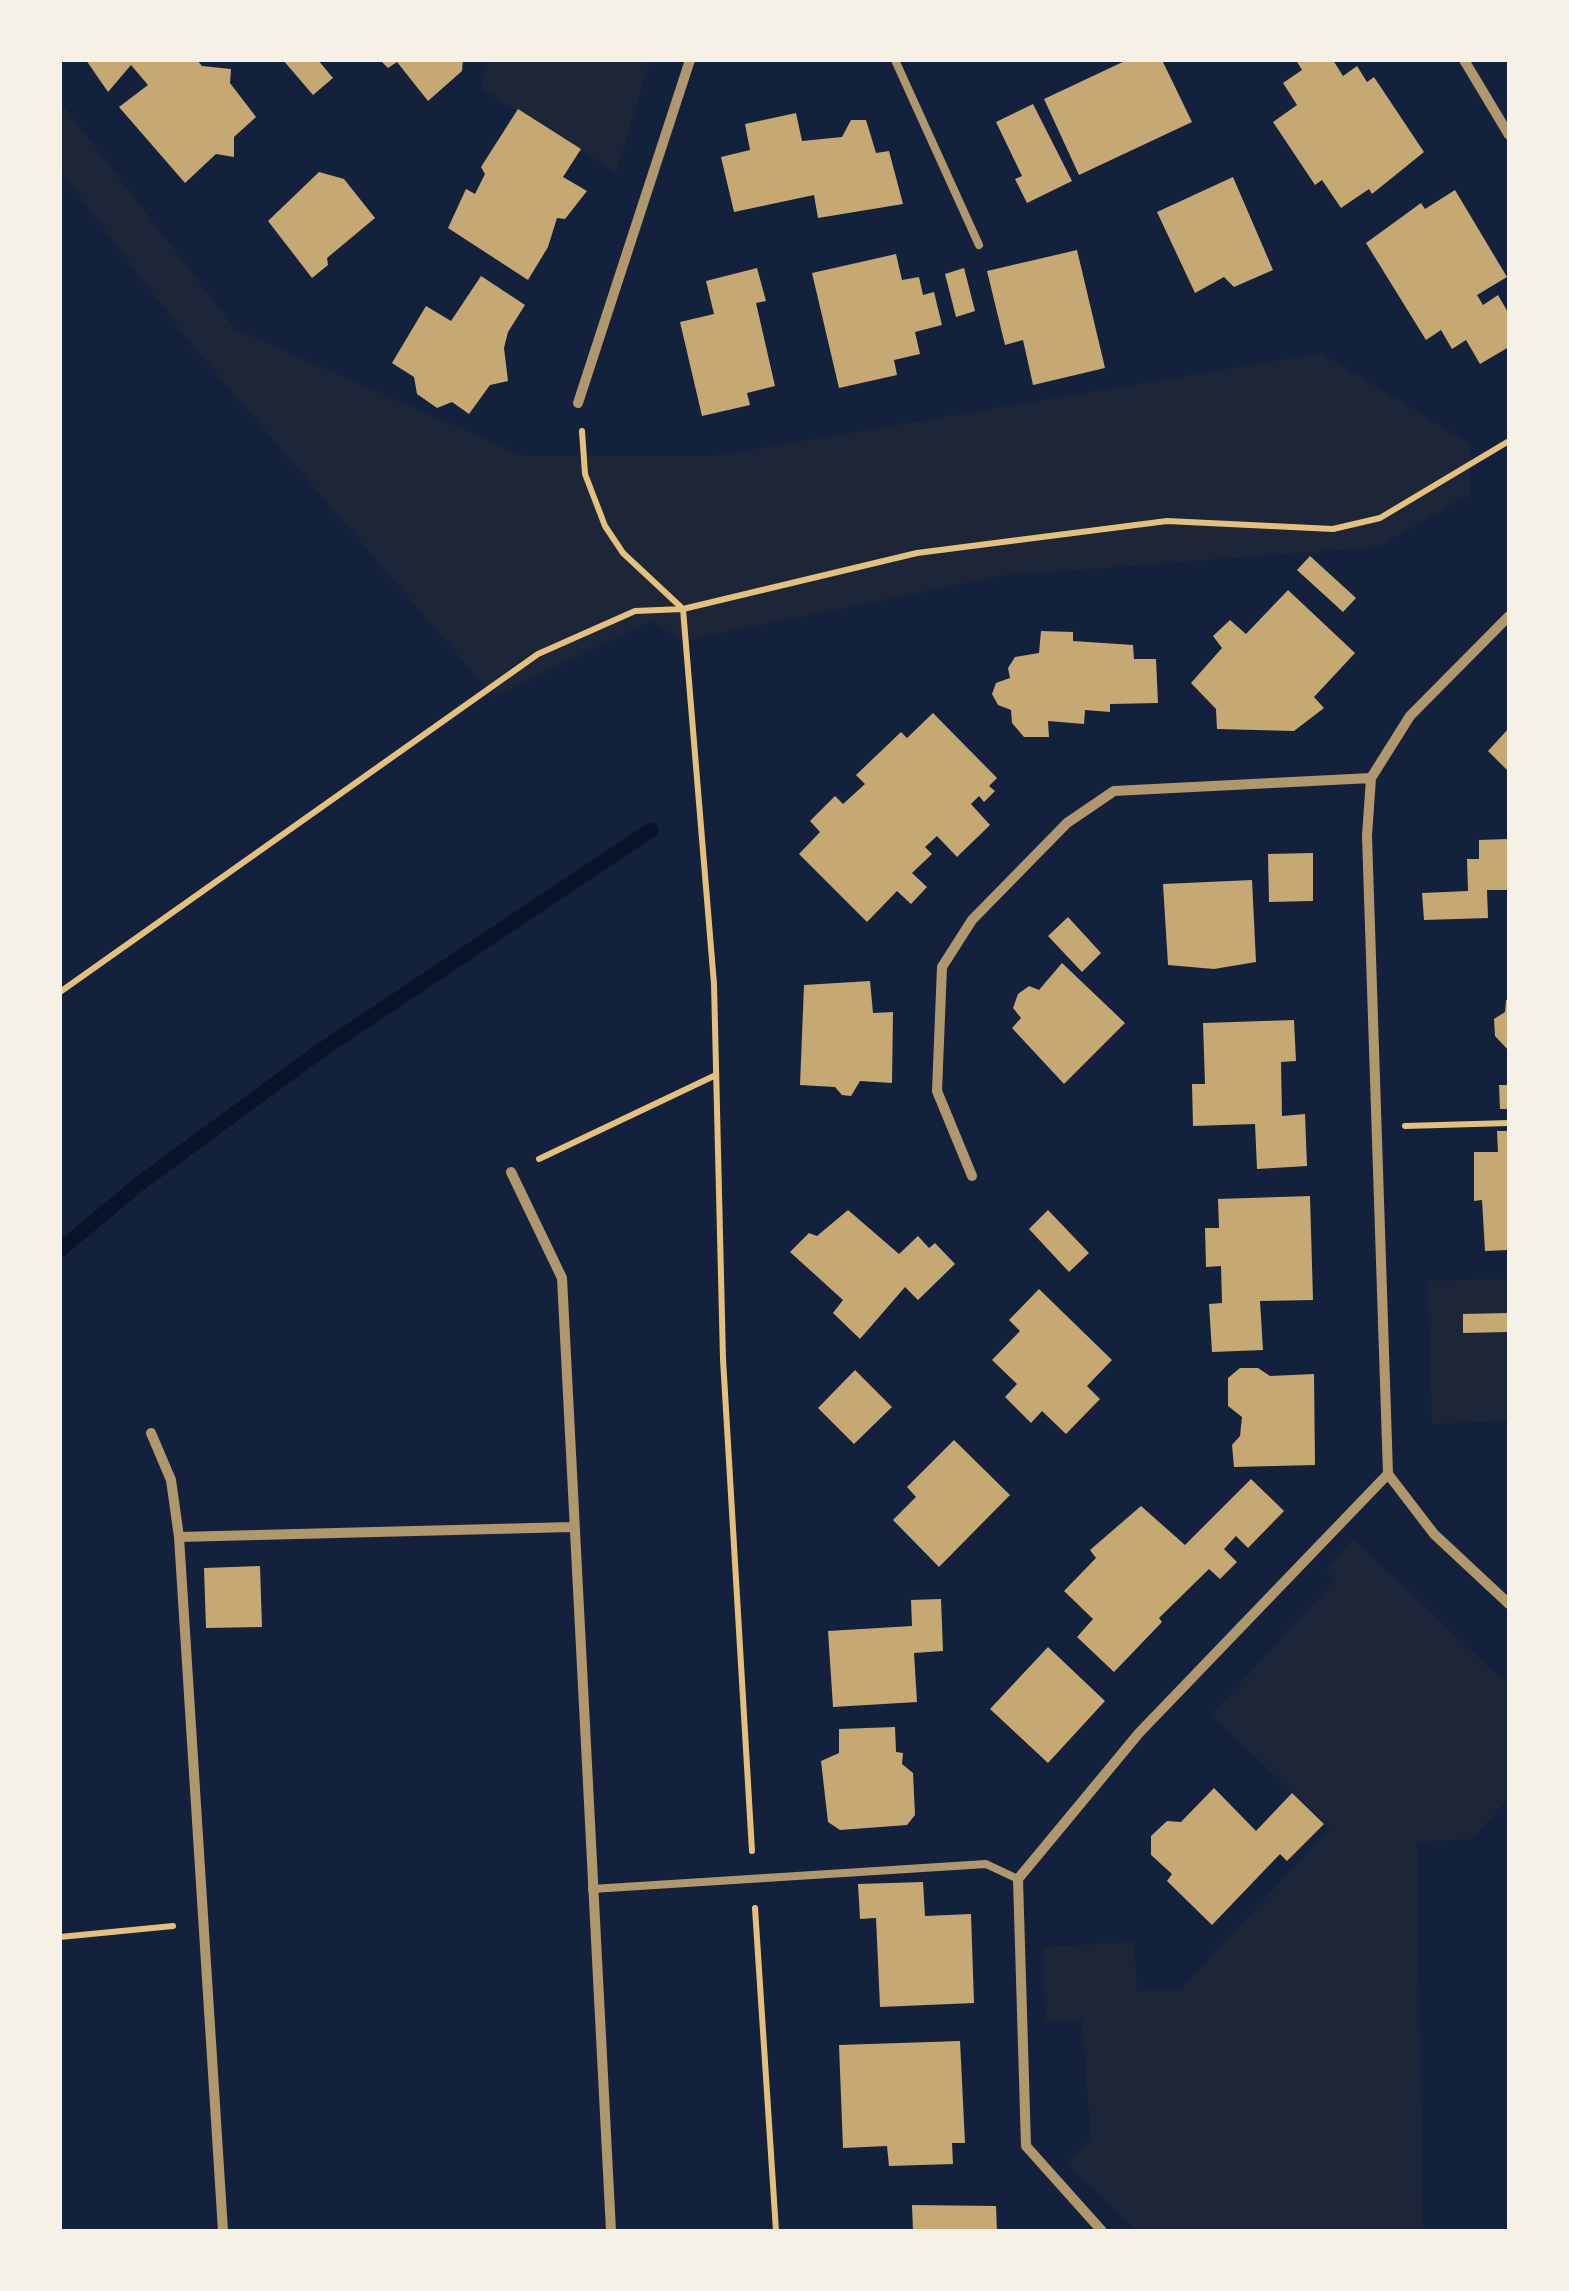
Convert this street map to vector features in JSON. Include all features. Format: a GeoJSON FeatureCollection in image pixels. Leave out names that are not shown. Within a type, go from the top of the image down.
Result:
{"type":"FeatureCollection","features":[{"type":"Feature","properties":{"kind":"street"},"geometry":{"type":"LineString","coordinates":[[578,403],[690,60]]}},
{"type":"Feature","properties":{"kind":"street"},"geometry":{"type":"LineString","coordinates":[[1464,60],[1509,135]]}},
{"type":"Feature","properties":{"kind":"street"},"geometry":{"type":"LineString","coordinates":[[1509,616],[1410,716],[1370,778],[1367,836],[1388,1474],[1434,1534],[1509,1604]]}},
{"type":"Feature","properties":{"kind":"street"},"geometry":{"type":"LineString","coordinates":[[972,1176],[938,1091],[942,967],[972,920],[1067,822],[1114,790],[1370,778]]}},
{"type":"Feature","properties":{"kind":"street"},"geometry":{"type":"LineString","coordinates":[[510,1172],[562,1278],[610,2231]]}},
{"type":"Feature","properties":{"kind":"street"},"geometry":{"type":"LineString","coordinates":[[151,1433],[171,1480],[180,1537],[223,2231]]}},
{"type":"Feature","properties":{"kind":"street"},"geometry":{"type":"LineString","coordinates":[[1102,2231],[1026,2146],[1018,1879],[1139,1733],[1388,1474]]}},
{"type":"Feature","properties":{"kind":"street"},"geometry":{"type":"LineString","coordinates":[[180,1537],[572,1527]]}},
{"type":"Feature","properties":{"kind":"lane"},"geometry":{"type":"LineString","coordinates":[[895,60],[978,245]]}},
{"type":"Feature","properties":{"kind":"lane"},"geometry":{"type":"LineString","coordinates":[[592,1889],[986,1864],[1018,1879]]}},
{"type":"Feature","properties":{"kind":"path"},"geometry":{"type":"LineString","coordinates":[[578,403],[585,474],[605,526],[623,553],[683,609],[702,796],[716,1076],[723,1360],[776,2231]]}},
{"type":"Feature","properties":{"kind":"path"},"geometry":{"type":"LineString","coordinates":[[60,992],[538,654],[635,612],[683,609],[917,553],[1148,524],[1261,523],[1332,529],[1380,518],[1509,442]]}},
{"type":"Feature","properties":{"kind":"path"},"geometry":{"type":"LineString","coordinates":[[510,1172],[716,1076]]}},
{"type":"Feature","properties":{"kind":"path"},"geometry":{"type":"LineString","coordinates":[[1376,1126],[1509,1123]]}},
{"type":"Feature","properties":{"kind":"path"},"geometry":{"type":"LineString","coordinates":[[60,1936],[202,1924]]}},
{"type":"Feature","properties":{"kind":"shaded area"},"geometry":{"type":"Polygon","coordinates":[[[485,60],[650,60],[616,173],[482,89],[485,60]]]}},
{"type":"Feature","properties":{"kind":"shaded area"},"geometry":{"type":"Polygon","coordinates":[[[60,101],[235,329],[524,456],[713,456],[1321,353],[1470,444],[1470,494],[1378,547],[1000,576],[683,641],[651,621],[494,697],[192,345],[60,170],[60,101]]]}},
{"type":"Feature","properties":{"kind":"shaded area"},"geometry":{"type":"Polygon","coordinates":[[[1509,1279],[1509,1421],[1432,1424],[1427,1281],[1509,1279]]]}},
{"type":"Feature","properties":{"kind":"shaded area"},"geometry":{"type":"Polygon","coordinates":[[[1353,1539],[1509,1686],[1509,1798],[1472,1839],[1417,1842],[1423,2231],[1137,2231],[1067,2164],[1091,2140],[1082,2020],[1045,2022],[1043,1947],[1134,1942],[1137,1991],[1180,1990],[1330,1828],[1211,1715],[1335,1580],[1325,1571],[1353,1539]]]}},
{"type":"Feature","properties":{"kind":"building"},"geometry":{"type":"Polygon","coordinates":[[[86,60],[197,60],[202,66],[231,69],[230,83],[256,117],[234,137],[234,157],[216,154],[185,183],[119,107],[148,85],[131,65],[108,92],[86,60]]]}},
{"type":"Feature","properties":{"kind":"building"},"geometry":{"type":"Polygon","coordinates":[[[283,60],[318,60],[333,78],[313,95],[283,60]]]}},
{"type":"Feature","properties":{"kind":"building"},"geometry":{"type":"Polygon","coordinates":[[[380,60],[463,60],[462,71],[428,101],[397,62],[388,68],[380,60]]]}},
{"type":"Feature","properties":{"kind":"building"},"geometry":{"type":"Polygon","coordinates":[[[1127,60],[1162,60],[1192,122],[1079,175],[1044,99],[1127,60]]]}},
{"type":"Feature","properties":{"kind":"building"},"geometry":{"type":"Polygon","coordinates":[[[1296,60],[1333,60],[1343,76],[1357,66],[1367,82],[1374,77],[1424,152],[1372,194],[1369,189],[1341,208],[1322,180],[1315,185],[1273,122],[1297,105],[1283,83],[1302,70],[1296,60]]]}},
{"type":"Feature","properties":{"kind":"building"},"geometry":{"type":"Polygon","coordinates":[[[1033,104],[1072,181],[1027,203],[1015,179],[1022,176],[996,122],[1033,104]]]}},
{"type":"Feature","properties":{"kind":"building"},"geometry":{"type":"Polygon","coordinates":[[[518,109],[581,149],[563,177],[587,191],[565,219],[557,218],[548,247],[528,280],[448,228],[466,189],[475,194],[485,174],[481,167],[518,109]]]}},
{"type":"Feature","properties":{"kind":"building"},"geometry":{"type":"Polygon","coordinates":[[[796,113],[802,141],[842,137],[851,120],[866,120],[876,153],[889,151],[903,204],[818,218],[814,195],[734,212],[721,157],[750,150],[745,124],[796,113]]]}},
{"type":"Feature","properties":{"kind":"building"},"geometry":{"type":"Polygon","coordinates":[[[319,172],[344,179],[375,218],[327,258],[328,265],[312,278],[268,221],[319,172]]]}},
{"type":"Feature","properties":{"kind":"building"},"geometry":{"type":"Polygon","coordinates":[[[1233,177],[1273,270],[1234,287],[1224,277],[1195,293],[1157,212],[1233,177]]]}},
{"type":"Feature","properties":{"kind":"building"},"geometry":{"type":"Polygon","coordinates":[[[1455,190],[1507,277],[1477,295],[1483,305],[1498,295],[1509,314],[1509,347],[1480,364],[1466,340],[1452,349],[1441,330],[1426,340],[1366,243],[1421,203],[1425,209],[1455,190]]]}},
{"type":"Feature","properties":{"kind":"building"},"geometry":{"type":"Polygon","coordinates":[[[1077,250],[1105,368],[1033,385],[1023,340],[1005,345],[987,271],[1077,250]]]}},
{"type":"Feature","properties":{"kind":"building"},"geometry":{"type":"Polygon","coordinates":[[[896,254],[902,280],[919,277],[923,295],[934,292],[942,325],[915,332],[920,354],[894,360],[897,375],[839,388],[812,273],[896,254]]]}},
{"type":"Feature","properties":{"kind":"building"},"geometry":{"type":"Polygon","coordinates":[[[757,268],[766,301],[756,303],[775,386],[747,393],[750,405],[702,416],[680,322],[714,314],[706,281],[757,268]]]}},
{"type":"Feature","properties":{"kind":"building"},"geometry":{"type":"Polygon","coordinates":[[[964,268],[975,311],[956,317],[945,274],[964,268]]]}},
{"type":"Feature","properties":{"kind":"building"},"geometry":{"type":"Polygon","coordinates":[[[481,276],[525,305],[508,332],[504,348],[508,381],[490,385],[469,414],[452,402],[437,408],[417,394],[414,377],[392,363],[426,306],[451,321],[481,276]]]}},
{"type":"Feature","properties":{"kind":"building"},"geometry":{"type":"Polygon","coordinates":[[[1310,556],[1356,598],[1343,612],[1297,570],[1310,556]]]}},
{"type":"Feature","properties":{"kind":"building"},"geometry":{"type":"Polygon","coordinates":[[[1288,590],[1355,653],[1314,697],[1324,708],[1294,731],[1217,729],[1216,709],[1191,683],[1222,648],[1213,636],[1230,620],[1246,634],[1288,590]]]}},
{"type":"Feature","properties":{"kind":"building"},"geometry":{"type":"Polygon","coordinates":[[[1041,631],[1073,632],[1073,641],[1133,645],[1134,659],[1156,659],[1158,703],[1110,704],[1110,712],[1085,710],[1084,724],[1048,721],[1049,737],[1024,737],[1012,723],[1011,710],[998,705],[992,694],[996,683],[1010,678],[1008,668],[1015,657],[1039,653],[1041,631]]]}},
{"type":"Feature","properties":{"kind":"building"},"geometry":{"type":"Polygon","coordinates":[[[933,713],[997,778],[989,786],[995,791],[984,802],[979,796],[971,804],[990,825],[957,857],[937,836],[925,847],[932,854],[912,873],[927,887],[911,904],[897,891],[867,922],[799,854],[820,832],[810,821],[835,796],[843,804],[865,784],[856,775],[901,732],[907,738],[933,713]]]}},
{"type":"Feature","properties":{"kind":"building"},"geometry":{"type":"Polygon","coordinates":[[[1509,728],[1509,772],[1488,751],[1509,728]]]}},
{"type":"Feature","properties":{"kind":"building"},"geometry":{"type":"Polygon","coordinates":[[[1509,839],[1509,890],[1487,890],[1488,918],[1424,920],[1422,893],[1468,891],[1467,859],[1479,859],[1479,840],[1509,839]]]}},
{"type":"Feature","properties":{"kind":"building"},"geometry":{"type":"Polygon","coordinates":[[[1313,853],[1313,901],[1269,902],[1268,854],[1313,853]]]}},
{"type":"Feature","properties":{"kind":"building"},"geometry":{"type":"Polygon","coordinates":[[[1252,880],[1256,962],[1214,969],[1168,965],[1163,884],[1252,880]]]}},
{"type":"Feature","properties":{"kind":"building"},"geometry":{"type":"Polygon","coordinates":[[[1068,917],[1101,953],[1082,972],[1048,936],[1068,917]]]}},
{"type":"Feature","properties":{"kind":"building"},"geometry":{"type":"Polygon","coordinates":[[[1062,963],[1125,1023],[1064,1084],[1012,1028],[1021,1018],[1013,1008],[1018,994],[1029,986],[1039,990],[1062,963]]]}},
{"type":"Feature","properties":{"kind":"building"},"geometry":{"type":"Polygon","coordinates":[[[870,981],[873,1013],[893,1012],[892,1083],[860,1081],[851,1096],[842,1095],[835,1087],[800,1085],[804,985],[870,981]]]}},
{"type":"Feature","properties":{"kind":"building"},"geometry":{"type":"Polygon","coordinates":[[[1506,1000],[1509,1051],[1495,1036],[1494,1019],[1505,1012],[1506,1000]]]}},
{"type":"Feature","properties":{"kind":"building"},"geometry":{"type":"Polygon","coordinates":[[[1294,1020],[1296,1061],[1281,1062],[1282,1116],[1305,1114],[1307,1166],[1257,1169],[1255,1124],[1193,1126],[1192,1084],[1205,1084],[1203,1023],[1294,1020]]]}},
{"type":"Feature","properties":{"kind":"building"},"geometry":{"type":"Polygon","coordinates":[[[1499,1085],[1509,1085],[1509,1109],[1500,1109],[1499,1085]]]}},
{"type":"Feature","properties":{"kind":"building"},"geometry":{"type":"Polygon","coordinates":[[[1497,1131],[1509,1131],[1509,1250],[1485,1251],[1482,1200],[1474,1201],[1474,1152],[1498,1152],[1497,1131]]]}},
{"type":"Feature","properties":{"kind":"building"},"geometry":{"type":"Polygon","coordinates":[[[1310,1196],[1313,1300],[1260,1301],[1263,1350],[1212,1352],[1209,1304],[1222,1303],[1221,1266],[1206,1267],[1205,1228],[1219,1228],[1218,1199],[1310,1196]]]}},
{"type":"Feature","properties":{"kind":"building"},"geometry":{"type":"Polygon","coordinates":[[[848,1210],[899,1254],[918,1236],[929,1248],[935,1243],[955,1264],[918,1300],[905,1287],[860,1339],[833,1313],[843,1300],[790,1252],[809,1233],[817,1236],[848,1210]]]}},
{"type":"Feature","properties":{"kind":"building"},"geometry":{"type":"Polygon","coordinates":[[[1048,1210],[1089,1253],[1069,1272],[1029,1229],[1048,1210]]]}},
{"type":"Feature","properties":{"kind":"building"},"geometry":{"type":"Polygon","coordinates":[[[1039,1289],[1112,1360],[1087,1386],[1100,1399],[1066,1434],[1042,1411],[1031,1423],[1005,1397],[1017,1384],[992,1360],[1020,1331],[1009,1320],[1039,1289]]]}},
{"type":"Feature","properties":{"kind":"building"},"geometry":{"type":"Polygon","coordinates":[[[1508,1313],[1509,1332],[1463,1333],[1463,1314],[1508,1313]]]}},
{"type":"Feature","properties":{"kind":"building"},"geometry":{"type":"Polygon","coordinates":[[[1240,1368],[1258,1368],[1270,1376],[1314,1374],[1315,1465],[1234,1467],[1232,1445],[1240,1436],[1242,1417],[1228,1406],[1228,1378],[1240,1368]]]}},
{"type":"Feature","properties":{"kind":"building"},"geometry":{"type":"Polygon","coordinates":[[[855,1370],[892,1407],[854,1444],[818,1408],[855,1370]]]}},
{"type":"Feature","properties":{"kind":"building"},"geometry":{"type":"Polygon","coordinates":[[[954,1440],[1010,1495],[939,1567],[893,1520],[916,1497],[907,1487],[954,1440]]]}},
{"type":"Feature","properties":{"kind":"building"},"geometry":{"type":"Polygon","coordinates":[[[1251,1479],[1284,1511],[1248,1548],[1236,1536],[1224,1549],[1237,1562],[1220,1579],[1209,1569],[1159,1618],[1162,1622],[1114,1672],[1077,1637],[1093,1619],[1064,1591],[1096,1558],[1090,1550],[1141,1506],[1185,1545],[1251,1479]]]}},
{"type":"Feature","properties":{"kind":"building"},"geometry":{"type":"Polygon","coordinates":[[[260,1566],[262,1627],[206,1628],[204,1568],[260,1566]]]}},
{"type":"Feature","properties":{"kind":"building"},"geometry":{"type":"Polygon","coordinates":[[[941,1599],[943,1651],[914,1653],[917,1702],[833,1707],[828,1631],[912,1626],[911,1600],[941,1599]]]}},
{"type":"Feature","properties":{"kind":"building"},"geometry":{"type":"Polygon","coordinates":[[[1048,1647],[1105,1701],[1048,1763],[990,1709],[1048,1647]]]}},
{"type":"Feature","properties":{"kind":"building"},"geometry":{"type":"Polygon","coordinates":[[[895,1727],[896,1752],[903,1753],[902,1764],[913,1773],[915,1815],[907,1825],[840,1830],[828,1822],[821,1761],[839,1753],[839,1729],[895,1727]]]}},
{"type":"Feature","properties":{"kind":"building"},"geometry":{"type":"Polygon","coordinates":[[[1214,1788],[1256,1831],[1292,1793],[1324,1824],[1287,1861],[1280,1854],[1212,1925],[1167,1881],[1172,1874],[1151,1855],[1151,1836],[1167,1821],[1181,1822],[1214,1788]]]}},
{"type":"Feature","properties":{"kind":"building"},"geometry":{"type":"Polygon","coordinates":[[[923,1882],[925,1916],[971,1914],[974,2003],[880,2007],[876,1918],[860,1919],[858,1884],[923,1882]]]}},
{"type":"Feature","properties":{"kind":"building"},"geometry":{"type":"Polygon","coordinates":[[[960,2041],[965,2143],[952,2143],[953,2164],[889,2166],[887,2146],[843,2148],[839,2045],[960,2041]]]}},
{"type":"Feature","properties":{"kind":"building"},"geometry":{"type":"Polygon","coordinates":[[[912,2205],[996,2206],[997,2231],[913,2231],[912,2205]]]}},
{"type":"Feature","properties":{"kind":"waterway"},"geometry":{"type":"LineString","coordinates":[[60,1250],[139,1184],[320,1051],[651,830]]}}]}
